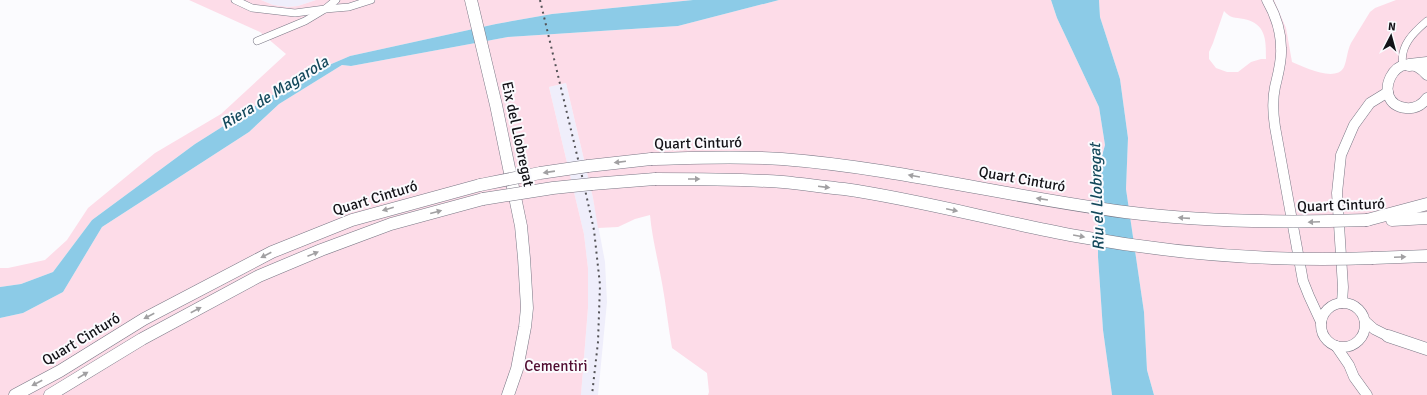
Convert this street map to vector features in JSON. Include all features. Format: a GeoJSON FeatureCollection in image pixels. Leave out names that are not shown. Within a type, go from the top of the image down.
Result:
{"type":"FeatureCollection","features":[{"type":"Feature","properties":{"kind":"highway","name":"Eix del Llobregat"},"geometry":{"type":"LineString","coordinates":[[471,0],[496,105],[521,226],[527,308],[517,369],[508,395]]}},
{"type":"Feature","properties":{"kind":"highway"},"geometry":{"type":"LineString","coordinates":[[1406,65],[1427,63]]}},
{"type":"Feature","properties":{"kind":"highway","name":"Quart Cinturó"},"geometry":{"type":"LineString","coordinates":[[14,395],[60,371],[144,319],[272,252],[352,220],[480,185],[540,173],[588,166],[651,159],[713,157],[817,162],[907,175],[1087,206],[1162,216],[1272,222],[1427,218]]}},
{"type":"Feature","properties":{"kind":"highway","name":"Quart Cinturó"},"geometry":{"type":"LineString","coordinates":[[50,395],[142,339],[259,276],[321,250],[391,224],[483,199],[553,188],[592,184],[655,179],[707,179],[782,182],[846,190],[914,202],[1076,236],[1167,250],[1272,258],[1336,260],[1427,256]]}},
{"type":"Feature","properties":{"kind":"highway"},"geometry":{"type":"LineString","coordinates":[[1367,220],[1427,204]]}},
{"type":"Feature","properties":{"kind":"highway","name":"Eix del Llobregat"},"geometry":{"type":"LineString","coordinates":[[501,395],[518,333],[525,277]]}},
{"type":"Feature","properties":{"kind":"highway"},"geometry":{"type":"LineString","coordinates":[[1388,336],[1427,349]]}},
{"type":"Feature","properties":{"kind":"street"},"geometry":{"type":"LineString","coordinates":[[235,0],[252,8],[295,13],[349,7],[371,0]]}},
{"type":"Feature","properties":{"kind":"street"},"geometry":{"type":"LineString","coordinates":[[257,41],[306,21],[336,0]]}},
{"type":"Feature","properties":{"kind":"street"},"geometry":{"type":"LineString","coordinates":[[1268,0],[1279,30],[1282,48],[1273,108],[1275,128],[1304,282],[1321,322]]}},
{"type":"Feature","properties":{"kind":"street"},"geometry":{"type":"LineString","coordinates":[[1406,65],[1401,58],[1402,51],[1410,37],[1427,21]]}},
{"type":"Feature","properties":{"kind":"street"},"geometry":{"type":"LineString","coordinates":[[1427,74],[1416,66],[1406,65],[1392,72],[1388,79],[1387,86],[1391,99],[1403,108],[1418,106],[1427,98]]}},
{"type":"Feature","properties":{"kind":"street"},"geometry":{"type":"LineString","coordinates":[[1342,303],[1343,283],[1337,193],[1341,155],[1354,125],[1370,103],[1388,92]]}},
{"type":"Feature","properties":{"kind":"street"},"geometry":{"type":"LineString","coordinates":[[1309,296],[1328,309]]}},
{"type":"Feature","properties":{"kind":"street"},"geometry":{"type":"LineString","coordinates":[[1349,365],[1364,332],[1365,321],[1363,315],[1354,306],[1342,303],[1328,309],[1321,322],[1321,328],[1326,339],[1336,346],[1349,365],[1354,377],[1367,395]]}},
{"type":"Feature","properties":{"kind":"street"},"geometry":{"type":"LineString","coordinates":[[1365,321],[1374,329],[1388,336]]}},
{"type":"Feature","properties":{"kind":"street"},"geometry":{"type":"LineString","coordinates":[[1336,346],[1350,346],[1373,335],[1388,336]]}},
{"type":"Feature","properties":{"kind":"shaded area"},"geometry":{"type":"Polygon","coordinates":[[[261,0],[316,0],[298,6],[288,7],[273,5],[261,0]]]}},
{"type":"Feature","properties":{"kind":"shaded area"},"geometry":{"type":"Polygon","coordinates":[[[566,83],[593,198],[605,262],[607,302],[598,395],[581,395],[588,308],[588,268],[584,234],[549,87],[566,83]]]}},
{"type":"Feature","properties":{"kind":"green space"},"geometry":{"type":"Polygon","coordinates":[[[189,0],[261,0],[273,5],[288,7],[298,6],[316,0],[693,0],[552,14],[496,24],[350,56],[301,77],[195,144],[92,220],[53,272],[21,284],[0,287],[0,268],[8,268],[45,260],[67,240],[88,208],[155,153],[221,114],[286,54],[260,32],[189,0]]]}},
{"type":"Feature","properties":{"kind":"green space","name":"Cementiri"},"geometry":{"type":"Polygon","coordinates":[[[779,0],[1051,0],[1057,18],[1099,107],[1105,145],[1098,170],[1098,257],[1103,330],[1112,395],[708,395],[707,373],[672,348],[650,215],[635,219],[618,227],[598,228],[593,198],[566,83],[549,87],[584,234],[588,268],[588,308],[581,395],[0,395],[0,318],[23,313],[63,292],[102,227],[249,132],[279,104],[342,65],[351,66],[508,37],[678,26],[779,0]]]}},
{"type":"Feature","properties":{"kind":"green space"},"geometry":{"type":"Polygon","coordinates":[[[1099,0],[1274,0],[1286,28],[1292,62],[1312,70],[1327,74],[1334,74],[1340,72],[1344,67],[1351,43],[1370,12],[1375,8],[1396,0],[1427,0],[1427,395],[1154,395],[1147,370],[1144,312],[1126,189],[1128,138],[1120,79],[1100,17],[1099,0]],[[1224,11],[1209,52],[1209,59],[1216,68],[1227,72],[1238,72],[1251,62],[1266,59],[1265,39],[1261,29],[1251,21],[1233,17],[1224,11]]]}},
{"type":"Feature","properties":{"kind":"water"},"geometry":{"type":"Polygon","coordinates":[[[693,0],[779,0],[678,26],[508,37],[351,66],[342,65],[279,104],[249,132],[102,227],[63,292],[23,313],[0,318],[0,287],[21,284],[53,272],[92,220],[195,144],[301,77],[350,56],[496,24],[552,14],[693,0]]]}},
{"type":"Feature","properties":{"kind":"water"},"geometry":{"type":"Polygon","coordinates":[[[1051,0],[1099,0],[1100,17],[1120,79],[1128,138],[1126,189],[1144,312],[1147,370],[1154,395],[1112,395],[1103,330],[1098,257],[1098,170],[1105,145],[1099,107],[1057,18],[1051,0]]]}},
{"type":"Feature","properties":{"kind":"railway"},"geometry":{"type":"LineString","coordinates":[[540,0],[594,230],[600,285],[598,342],[592,395]]}},
{"type":"Feature","properties":{"kind":"water label","name":"Riera de Magarola"},"geometry":{"type":"Point","coordinates":[274,92]}},
{"type":"Feature","properties":{"kind":"water label","name":"Riu el Llobregat"},"geometry":{"type":"Point","coordinates":[1096,197]}}]}
